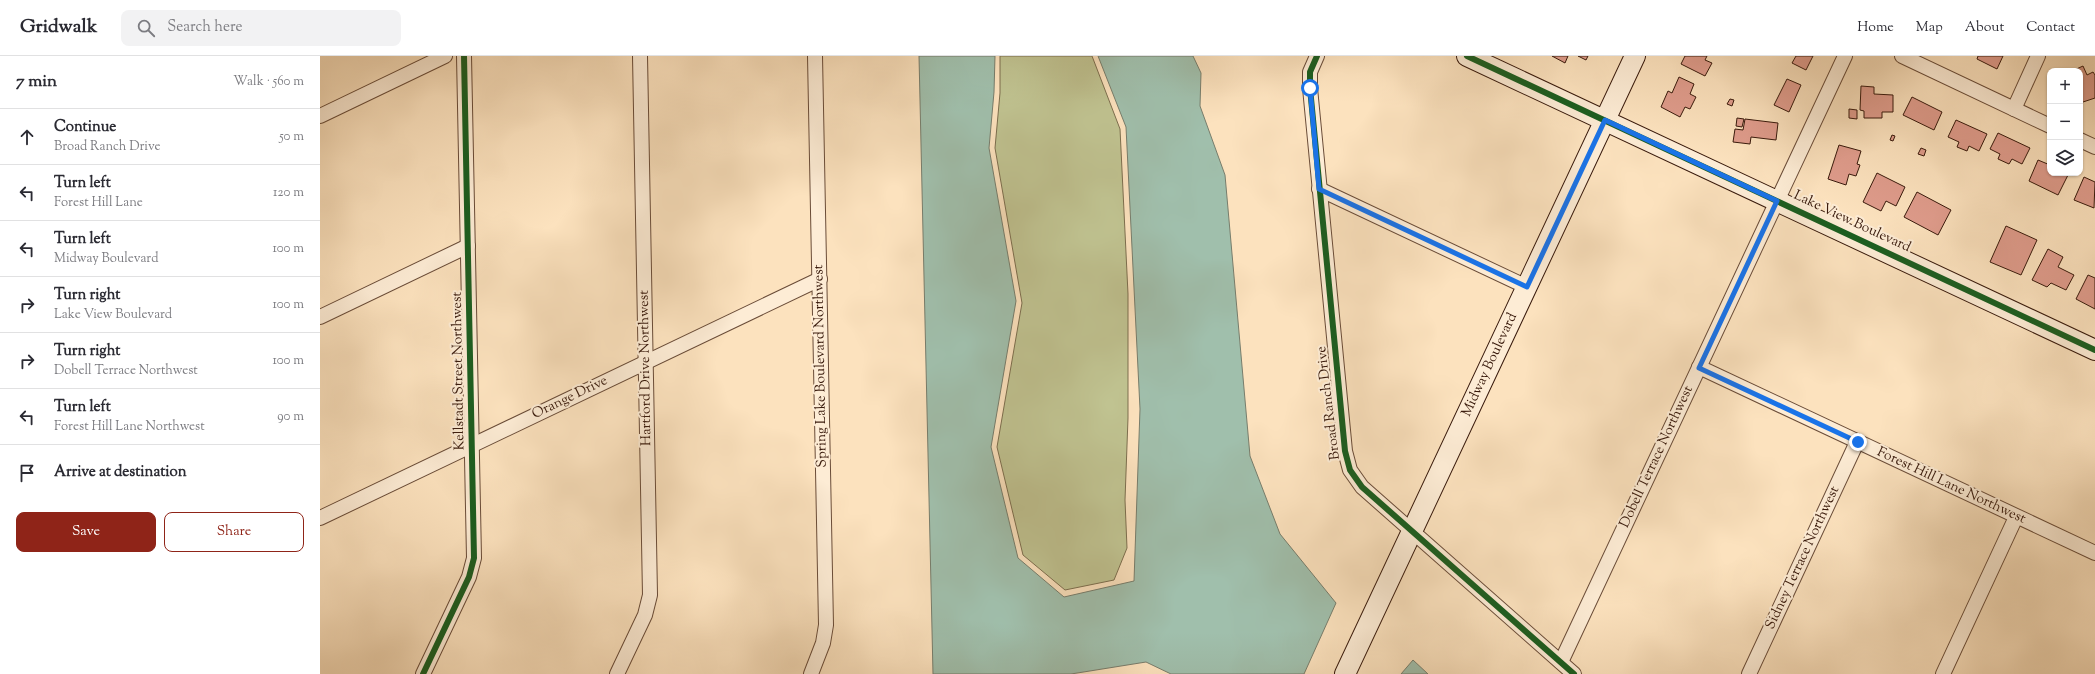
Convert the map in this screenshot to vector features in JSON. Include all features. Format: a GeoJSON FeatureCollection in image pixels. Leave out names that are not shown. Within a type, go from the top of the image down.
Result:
{"type":"FeatureCollection","features":[{"type":"Feature","properties":{"kind":"street"},"geometry":{"type":"LineString","coordinates":[[320,116],[445,56]]}},
{"type":"Feature","properties":{"kind":"street","name":"Kellstadt Street Northwest"},"geometry":{"type":"LineString","coordinates":[[423,674],[469,577],[474,558],[464,56]]}},
{"type":"Feature","properties":{"kind":"street","name":"Hartford Drive Northwest"},"geometry":{"type":"LineString","coordinates":[[617,674],[645,615],[650,595],[640,56]]}},
{"type":"Feature","properties":{"kind":"street","name":"Spring Lake Boulevard Northwest"},"geometry":{"type":"LineString","coordinates":[[811,674],[823,643],[826,625],[815,56]]}},
{"type":"Feature","properties":{"kind":"street","name":"Broad Ranch Drive"},"geometry":{"type":"LineString","coordinates":[[1317,56],[1310,72],[1310,88],[1345,451],[1350,470],[1362,487],[1574,674]]}},
{"type":"Feature","properties":{"kind":"street","name":"Lake View Boulevard"},"geometry":{"type":"LineString","coordinates":[[1467,56],[2095,350]]}},
{"type":"Feature","properties":{"kind":"street","name":"Midway Boulevard"},"geometry":{"type":"LineString","coordinates":[[1345,674],[1635,56]]}},
{"type":"Feature","properties":{"kind":"street","name":"Dobell Terrace Northwest"},"geometry":{"type":"LineString","coordinates":[[1561,662],[1845,56]]}},
{"type":"Feature","properties":{"kind":"street"},"geometry":{"type":"LineString","coordinates":[[1902,56],[2047,125]]}},
{"type":"Feature","properties":{"kind":"street"},"geometry":{"type":"LineString","coordinates":[[2014,109],[2038,56]]}},
{"type":"Feature","properties":{"kind":"street"},"geometry":{"type":"LineString","coordinates":[[2083,141],[2095,147]]}},
{"type":"Feature","properties":{"kind":"street"},"geometry":{"type":"LineString","coordinates":[[1319,189],[1527,287]]}},
{"type":"Feature","properties":{"kind":"street"},"geometry":{"type":"LineString","coordinates":[[320,317],[468,246]]}},
{"type":"Feature","properties":{"kind":"street","name":"Orange Drive"},"geometry":{"type":"LineString","coordinates":[[320,518],[820,279]]}},
{"type":"Feature","properties":{"kind":"street","name":"Forest Hill Lane Northwest"},"geometry":{"type":"LineString","coordinates":[[1699,368],[2095,554]]}},
{"type":"Feature","properties":{"kind":"street","name":"Sidney Terrace Northwest"},"geometry":{"type":"LineString","coordinates":[[1749,674],[1858,442]]}},
{"type":"Feature","properties":{"kind":"street"},"geometry":{"type":"LineString","coordinates":[[1943,674],[2016,517]]}},
{"type":"Feature","properties":{"kind":"green space"},"geometry":{"type":"Polygon","coordinates":[[[1000,56],[1092,56],[1120,129],[1128,294],[1128,418],[1125,500],[1127,548],[1114,580],[1065,590],[1023,555],[997,447],[1022,303],[995,148],[1000,93],[1000,56]]]}},
{"type":"Feature","properties":{"kind":"shaded area"},"geometry":{"type":"Polygon","coordinates":[[[919,56],[995,56],[994,92],[989,148],[1016,301],[991,447],[1018,558],[1064,597],[1134,581],[1140,409],[1126,127],[1098,56],[1193,56],[1201,73],[1200,106],[1225,175],[1250,456],[1280,534],[1336,603],[1304,674],[1171,674],[1146,662],[1071,674],[933,674],[919,56]]]}},
{"type":"Feature","properties":{"kind":"shaded area"},"geometry":{"type":"Polygon","coordinates":[[[1413,660],[1428,674],[1401,674],[1413,660]]]}},
{"type":"Feature","properties":{"kind":"building"},"geometry":{"type":"Polygon","coordinates":[[[1552,56],[1568,56],[1565,63],[1552,56]]]}},
{"type":"Feature","properties":{"kind":"building"},"geometry":{"type":"Polygon","coordinates":[[[1578,56],[1588,56],[1586,60],[1578,56]]]}},
{"type":"Feature","properties":{"kind":"building"},"geometry":{"type":"Polygon","coordinates":[[[1685,56],[1707,56],[1705,60],[1712,63],[1705,76],[1681,64],[1685,56]]]}},
{"type":"Feature","properties":{"kind":"building"},"geometry":{"type":"Polygon","coordinates":[[[1796,56],[1813,56],[1806,70],[1792,63],[1796,56]]]}},
{"type":"Feature","properties":{"kind":"building"},"geometry":{"type":"Polygon","coordinates":[[[1978,56],[2003,56],[1997,69],[1977,59],[1978,56]]]}},
{"type":"Feature","properties":{"kind":"building"},"geometry":{"type":"Polygon","coordinates":[[[2083,66],[2087,75],[2093,72],[2095,75],[2095,98],[2083,102],[2083,68],[2079,68],[2083,66]]]}},
{"type":"Feature","properties":{"kind":"building"},"geometry":{"type":"Polygon","coordinates":[[[1679,77],[1694,84],[1690,94],[1696,97],[1690,109],[1685,107],[1680,117],[1661,107],[1668,91],[1672,93],[1679,77]]]}},
{"type":"Feature","properties":{"kind":"building"},"geometry":{"type":"Polygon","coordinates":[[[1787,79],[1801,85],[1789,112],[1774,105],[1787,79]]]}},
{"type":"Feature","properties":{"kind":"building"},"geometry":{"type":"Polygon","coordinates":[[[1861,86],[1874,87],[1874,94],[1893,95],[1893,112],[1882,112],[1882,118],[1864,118],[1864,111],[1860,110],[1861,86]]]}},
{"type":"Feature","properties":{"kind":"building"},"geometry":{"type":"Polygon","coordinates":[[[1912,97],[1942,112],[1934,130],[1903,115],[1912,97]]]}},
{"type":"Feature","properties":{"kind":"building"},"geometry":{"type":"Polygon","coordinates":[[[1730,99],[1734,100],[1732,106],[1727,104],[1730,99]]]}},
{"type":"Feature","properties":{"kind":"building"},"geometry":{"type":"Polygon","coordinates":[[[1849,109],[1857,110],[1857,119],[1849,118],[1849,109]]]}},
{"type":"Feature","properties":{"kind":"building"},"geometry":{"type":"Polygon","coordinates":[[[1737,118],[1744,119],[1742,127],[1736,126],[1737,118]]]}},
{"type":"Feature","properties":{"kind":"building"},"geometry":{"type":"Polygon","coordinates":[[[1745,119],[1778,123],[1776,140],[1751,137],[1750,144],[1733,142],[1735,129],[1743,130],[1745,119]]]}},
{"type":"Feature","properties":{"kind":"building"},"geometry":{"type":"Polygon","coordinates":[[[1956,120],[1987,134],[1979,151],[1969,146],[1967,151],[1957,147],[1959,142],[1948,137],[1956,120]]]}},
{"type":"Feature","properties":{"kind":"building"},"geometry":{"type":"Polygon","coordinates":[[[1998,133],[2030,148],[2022,164],[2012,159],[2009,164],[1998,159],[2000,154],[1990,149],[1998,133]]]}},
{"type":"Feature","properties":{"kind":"building"},"geometry":{"type":"Polygon","coordinates":[[[1892,135],[1895,136],[1893,141],[1890,140],[1892,135]]]}},
{"type":"Feature","properties":{"kind":"building"},"geometry":{"type":"Polygon","coordinates":[[[1839,145],[1861,151],[1857,164],[1860,165],[1856,176],[1849,174],[1846,185],[1828,179],[1839,145]]]}},
{"type":"Feature","properties":{"kind":"building"},"geometry":{"type":"Polygon","coordinates":[[[1921,148],[1926,150],[1924,156],[1918,154],[1921,148]]]}},
{"type":"Feature","properties":{"kind":"building"},"geometry":{"type":"Polygon","coordinates":[[[2038,160],[2047,164],[2047,176],[2068,176],[2058,195],[2029,181],[2038,160]]]}},
{"type":"Feature","properties":{"kind":"building"},"geometry":{"type":"Polygon","coordinates":[[[1877,173],[1905,187],[1896,206],[1886,201],[1881,211],[1863,202],[1877,173]]]}},
{"type":"Feature","properties":{"kind":"building"},"geometry":{"type":"Polygon","coordinates":[[[2084,177],[2095,182],[2094,208],[2074,200],[2084,177]]]}},
{"type":"Feature","properties":{"kind":"building"},"geometry":{"type":"Polygon","coordinates":[[[1917,192],[1951,210],[1938,235],[1904,217],[1917,192]]]}},
{"type":"Feature","properties":{"kind":"building"},"geometry":{"type":"Polygon","coordinates":[[[2006,226],[2037,240],[2021,275],[1990,262],[2006,226]]]}},
{"type":"Feature","properties":{"kind":"building"},"geometry":{"type":"Polygon","coordinates":[[[2048,249],[2063,257],[2058,267],[2074,275],[2066,290],[2051,283],[2047,287],[2032,280],[2048,249]]]}},
{"type":"Feature","properties":{"kind":"building"},"geometry":{"type":"Polygon","coordinates":[[[2088,275],[2095,278],[2095,309],[2076,299],[2088,275]]]}},
{"type":"Feature","properties":{"kind":"cycle path"},"geometry":{"type":"LineString","coordinates":[[423,674],[469,577],[474,558],[464,56]]}},
{"type":"Feature","properties":{"kind":"cycle path"},"geometry":{"type":"LineString","coordinates":[[1317,56],[1310,72],[1310,88],[1345,451],[1350,470],[1362,487],[1574,674]]}},
{"type":"Feature","properties":{"kind":"cycle path"},"geometry":{"type":"LineString","coordinates":[[1467,56],[2095,350]]}},
{"type":"Feature","properties":{"kind":"route"},"geometry":{"type":"LineString","coordinates":[[1310,88],[1319,189],[1527,287],[1605,120],[1777,201],[1699,368],[1858,442]]}}]}
